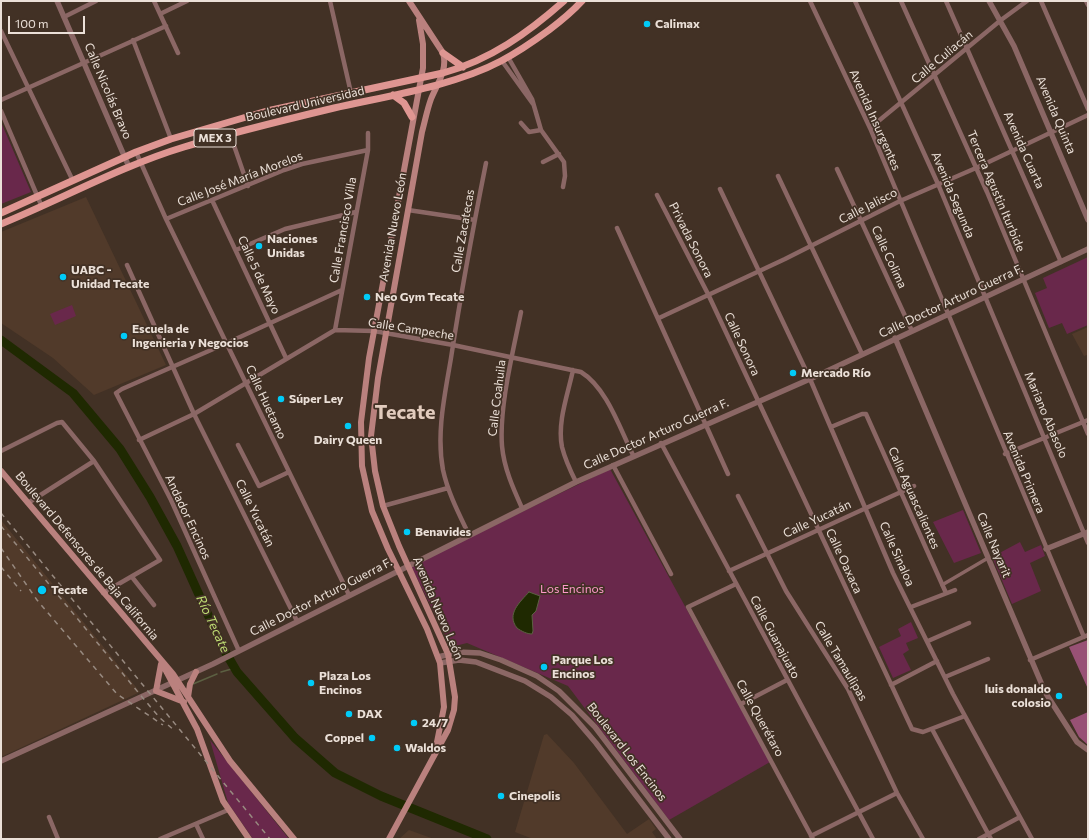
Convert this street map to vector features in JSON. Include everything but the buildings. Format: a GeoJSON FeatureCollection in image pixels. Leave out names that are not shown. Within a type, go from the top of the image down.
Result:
{"type":"FeatureCollection","features":[{"type":"Feature","properties":{"kind":"main road"},"geometry":{"type":"LineString","coordinates":[[409,1],[418,17],[443,53],[463,67]]}},
{"type":"Feature","properties":{"kind":"main road","name":"Boulevard Universidad"},"geometry":{"type":"LineString","coordinates":[[1,213],[37,198],[124,157],[171,139],[267,111],[443,73],[463,67],[512,42],[532,28],[564,1]]}},
{"type":"Feature","properties":{"kind":"main road","name":"Boulevard Universidad"},"geometry":{"type":"LineString","coordinates":[[1,224],[42,207],[128,167],[182,147],[251,128],[419,89],[469,74],[505,59],[564,18],[582,1]]}},
{"type":"Feature","properties":{"kind":"main road","name":"Avenida Nuevo León"},"geometry":{"type":"LineString","coordinates":[[418,17],[423,55],[419,89],[412,117],[374,331],[360,422],[362,466],[372,511],[439,660],[444,707],[435,752]]}},
{"type":"Feature","properties":{"kind":"main road"},"geometry":{"type":"LineString","coordinates":[[443,53],[445,62],[443,73]]}},
{"type":"Feature","properties":{"kind":"main road","name":"Avenida Nuevo León"},"geometry":{"type":"LineString","coordinates":[[435,752],[448,730],[454,710],[455,688],[450,661],[391,528],[383,506],[375,471],[371,436],[386,334],[422,132],[427,112],[443,73]]}},
{"type":"Feature","properties":{"kind":"main road"},"geometry":{"type":"LineString","coordinates":[[393,95],[404,103],[412,117]]}},
{"type":"Feature","properties":{"kind":"main road"},"geometry":{"type":"LineString","coordinates":[[251,128],[265,120],[268,115],[267,111]]}},
{"type":"Feature","properties":{"kind":"main road","name":"Boulevard Defensores de Baja California"},"geometry":{"type":"LineString","coordinates":[[1,471],[156,656],[230,761],[294,839]]}},
{"type":"Feature","properties":{"kind":"main road","name":"Boulevard Defensores de Baja California"},"geometry":{"type":"LineString","coordinates":[[156,656],[175,682]]}},
{"type":"Feature","properties":{"kind":"main road"},"geometry":{"type":"LineString","coordinates":[[161,664],[156,691],[186,700],[190,684],[196,672]]}},
{"type":"Feature","properties":{"kind":"main road","name":"Boulevard Defensores de Baja California"},"geometry":{"type":"LineString","coordinates":[[186,700],[204,744],[219,792],[228,810],[249,839]]}},
{"type":"Feature","properties":{"kind":"main road"},"geometry":{"type":"LineString","coordinates":[[389,839],[435,752]]}},
{"type":"Feature","properties":{"kind":"street","name":"Calle Nicolás Bravo"},"geometry":{"type":"LineString","coordinates":[[57,1],[128,167]]}},
{"type":"Feature","properties":{"kind":"street"},"geometry":{"type":"LineString","coordinates":[[64,16],[96,1]]}},
{"type":"Feature","properties":{"kind":"street"},"geometry":{"type":"LineString","coordinates":[[154,1],[178,52]]}},
{"type":"Feature","properties":{"kind":"street"},"geometry":{"type":"LineString","coordinates":[[160,14],[187,1]]}},
{"type":"Feature","properties":{"kind":"street"},"geometry":{"type":"LineString","coordinates":[[330,1],[351,93]]}},
{"type":"Feature","properties":{"kind":"street","name":"Avenida Insurgentes"},"geometry":{"type":"LineString","coordinates":[[810,1],[870,128],[947,315]]}},
{"type":"Feature","properties":{"kind":"street","name":"Avenida Segunda"},"geometry":{"type":"LineString","coordinates":[[855,1],[938,184],[985,296]]}},
{"type":"Feature","properties":{"kind":"street","name":"Tercera Agustin Iturbide"},"geometry":{"type":"LineString","coordinates":[[901,1],[976,168],[1022,279],[1086,421],[1088,434]]}},
{"type":"Feature","properties":{"kind":"street","name":"Avenida Cuarta"},"geometry":{"type":"LineString","coordinates":[[946,1],[968,47],[1061,262]]}},
{"type":"Feature","properties":{"kind":"street","name":"Avenida Quinta"},"geometry":{"type":"LineString","coordinates":[[989,1],[1001,20],[1014,46],[1088,220]]}},
{"type":"Feature","properties":{"kind":"street","name":"Calle Culiacán"},"geometry":{"type":"LineString","coordinates":[[870,128],[1001,20],[1027,1]]}},
{"type":"Feature","properties":{"kind":"street"},"geometry":{"type":"LineString","coordinates":[[1041,1],[1088,109]]}},
{"type":"Feature","properties":{"kind":"street"},"geometry":{"type":"LineString","coordinates":[[1086,1],[1088,5]]}},
{"type":"Feature","properties":{"kind":"street"},"geometry":{"type":"LineString","coordinates":[[1,100],[28,86],[166,26]]}},
{"type":"Feature","properties":{"kind":"street"},"geometry":{"type":"LineString","coordinates":[[1,31],[73,180]]}},
{"type":"Feature","properties":{"kind":"street"},"geometry":{"type":"LineString","coordinates":[[133,40],[171,139]]}},
{"type":"Feature","properties":{"kind":"street"},"geometry":{"type":"LineString","coordinates":[[505,59],[525,96],[534,105],[541,130],[559,154],[565,170],[565,182],[562,187]]}},
{"type":"Feature","properties":{"kind":"street"},"geometry":{"type":"LineString","coordinates":[[1,111],[42,207]]}},
{"type":"Feature","properties":{"kind":"street","name":"Calle Jalisco"},"geometry":{"type":"LineString","coordinates":[[659,318],[812,246],[900,201],[976,168],[1088,115]]}},
{"type":"Feature","properties":{"kind":"street"},"geometry":{"type":"LineString","coordinates":[[521,123],[529,132],[541,130]]}},
{"type":"Feature","properties":{"kind":"street","name":"Calle Francisco Villa"},"geometry":{"type":"LineString","coordinates":[[335,330],[368,150],[368,133]]}},
{"type":"Feature","properties":{"kind":"street"},"geometry":{"type":"LineString","coordinates":[[230,134],[248,186]]}},
{"type":"Feature","properties":{"kind":"street","name":"Calle José María Morelos"},"geometry":{"type":"LineString","coordinates":[[166,219],[302,164],[368,150]]}},
{"type":"Feature","properties":{"kind":"street","name":"Calle Huetamo"},"geometry":{"type":"LineString","coordinates":[[136,152],[166,219],[349,595]]}},
{"type":"Feature","properties":{"kind":"street"},"geometry":{"type":"LineString","coordinates":[[543,162],[559,154]]}},
{"type":"Feature","properties":{"kind":"street","name":"Calle Zacatecas"},"geometry":{"type":"LineString","coordinates":[[469,535],[448,488],[442,462],[441,428],[453,345],[486,163]]}},
{"type":"Feature","properties":{"kind":"street","name":"Calle Colima"},"geometry":{"type":"LineString","coordinates":[[837,169],[912,331]]}},
{"type":"Feature","properties":{"kind":"street"},"geometry":{"type":"LineString","coordinates":[[778,176],[862,354]]}},
{"type":"Feature","properties":{"kind":"street","name":"Calle Sinaloa"},"geometry":{"type":"LineString","coordinates":[[720,189],[810,379],[893,573],[965,716],[1032,839]]}},
{"type":"Feature","properties":{"kind":"street","name":"Privada Sonora"},"geometry":{"type":"LineString","coordinates":[[658,195],[708,294]]}},
{"type":"Feature","properties":{"kind":"street","name":"Calle 5 de Mayo"},"geometry":{"type":"LineString","coordinates":[[212,200],[286,358]]}},
{"type":"Feature","properties":{"kind":"street"},"geometry":{"type":"LineString","coordinates":[[408,210],[475,220]]}},
{"type":"Feature","properties":{"kind":"street"},"geometry":{"type":"LineString","coordinates":[[236,250],[285,229],[356,212]]}},
{"type":"Feature","properties":{"kind":"street"},"geometry":{"type":"LineString","coordinates":[[617,228],[659,318],[728,474]]}},
{"type":"Feature","properties":{"kind":"street","name":"Calle Doctor Arturo Guerra F."},"geometry":{"type":"LineString","coordinates":[[1,761],[214,664],[522,508],[633,455],[810,379],[1088,249]]}},
{"type":"Feature","properties":{"kind":"street","name":"Calle Yucatán"},"geometry":{"type":"LineString","coordinates":[[127,265],[172,368],[297,621]]}},
{"type":"Feature","properties":{"kind":"street"},"geometry":{"type":"LineString","coordinates":[[172,368],[342,290]]}},
{"type":"Feature","properties":{"kind":"street","name":"Calle Sonora"},"geometry":{"type":"LineString","coordinates":[[708,294],[758,402]]}},
{"type":"Feature","properties":{"kind":"street","name":"Mariano Abasolo"},"geometry":{"type":"LineString","coordinates":[[985,296],[1086,533],[1088,543]]}},
{"type":"Feature","properties":{"kind":"street","name":"Calle Coahuila"},"geometry":{"type":"LineString","coordinates":[[521,312],[512,357],[502,424],[502,447],[506,466],[522,508]]}},
{"type":"Feature","properties":{"kind":"street","name":"Avenida Primera"},"geometry":{"type":"LineString","coordinates":[[947,315],[1046,550],[1086,636]]}},
{"type":"Feature","properties":{"kind":"street"},"geometry":{"type":"LineString","coordinates":[[139,440],[194,414],[247,384],[286,358],[335,330]]}},
{"type":"Feature","properties":{"kind":"street","name":"Calle Campeche"},"geometry":{"type":"LineString","coordinates":[[335,330],[374,331],[453,345],[573,370],[590,377],[597,386],[633,455]]}},
{"type":"Feature","properties":{"kind":"street","name":"Calle Nayarit"},"geometry":{"type":"LineString","coordinates":[[895,338],[1044,692],[1077,742],[1088,750]]}},
{"type":"Feature","properties":{"kind":"street","name":"Andador Encinos"},"geometry":{"type":"LineString","coordinates":[[172,368],[122,389],[116,393],[171,500],[238,651]]}},
{"type":"Feature","properties":{"kind":"street"},"geometry":{"type":"LineString","coordinates":[[573,370],[561,433],[562,446],[566,462],[576,482]]}},
{"type":"Feature","properties":{"kind":"street","name":"Calle Oaxaca"},"geometry":{"type":"LineString","coordinates":[[758,402],[912,729],[919,732],[932,729]]}},
{"type":"Feature","properties":{"kind":"street","name":"Calle Aguascalientes"},"geometry":{"type":"LineString","coordinates":[[831,427],[862,414],[867,416],[946,593]]}},
{"type":"Feature","properties":{"kind":"street"},"geometry":{"type":"LineString","coordinates":[[1005,454],[1086,421]]}},
{"type":"Feature","properties":{"kind":"street"},"geometry":{"type":"LineString","coordinates":[[1,451],[57,423],[62,422],[94,461],[159,559],[159,562],[103,593]]}},
{"type":"Feature","properties":{"kind":"street","name":"Calle Guanajuato"},"geometry":{"type":"LineString","coordinates":[[661,443],[873,839]]}},
{"type":"Feature","properties":{"kind":"street"},"geometry":{"type":"LineString","coordinates":[[238,444],[259,486],[289,472]]}},
{"type":"Feature","properties":{"kind":"street"},"geometry":{"type":"LineString","coordinates":[[28,503],[94,461]]}},
{"type":"Feature","properties":{"kind":"street"},"geometry":{"type":"LineString","coordinates":[[613,465],[671,574]]}},
{"type":"Feature","properties":{"kind":"street","name":"Calle Yucatán"},"geometry":{"type":"LineString","coordinates":[[729,571],[914,486]]}},
{"type":"Feature","properties":{"kind":"street"},"geometry":{"type":"LineString","coordinates":[[383,506],[448,488]]}},
{"type":"Feature","properties":{"kind":"street","name":"Calle Tamaulipas"},"geometry":{"type":"LineString","coordinates":[[738,496],[786,591],[848,689],[897,793],[923,839]]}},
{"type":"Feature","properties":{"kind":"street"},"geometry":{"type":"LineString","coordinates":[[1046,550],[1086,533]]}},
{"type":"Feature","properties":{"kind":"street"},"geometry":{"type":"LineString","coordinates":[[942,585],[988,558]]}},
{"type":"Feature","properties":{"kind":"street"},"geometry":{"type":"LineString","coordinates":[[132,577],[154,605]]}},
{"type":"Feature","properties":{"kind":"street","name":"Calle Querétaro"},"geometry":{"type":"LineString","coordinates":[[736,584],[688,607],[812,838]]}},
{"type":"Feature","properties":{"kind":"street"},"geometry":{"type":"LineString","coordinates":[[911,607],[955,590]]}},
{"type":"Feature","properties":{"kind":"street"},"geometry":{"type":"LineString","coordinates":[[928,641],[969,623]]}},
{"type":"Feature","properties":{"kind":"street"},"geometry":{"type":"LineString","coordinates":[[1030,660],[1086,636]]}},
{"type":"Feature","properties":{"kind":"street","name":"Boulevard Los Encinos"},"geometry":{"type":"LineString","coordinates":[[439,660],[448,654],[465,652],[480,653],[501,660],[537,676],[572,702],[603,738],[680,839]]}},
{"type":"Feature","properties":{"kind":"street"},"geometry":{"type":"LineString","coordinates":[[945,677],[988,659]]}},
{"type":"Feature","properties":{"kind":"street","name":"Boulevard Los Encinos"},"geometry":{"type":"LineString","coordinates":[[439,660],[476,662],[507,673],[540,690],[572,715],[596,743],[668,839]]}},
{"type":"Feature","properties":{"kind":"street"},"geometry":{"type":"LineString","coordinates":[[891,685],[937,661]]}},
{"type":"Feature","properties":{"kind":"street"},"geometry":{"type":"LineString","coordinates":[[741,704],[787,680]]}},
{"type":"Feature","properties":{"kind":"street"},"geometry":{"type":"LineString","coordinates":[[965,716],[932,729],[989,837]]}},
{"type":"Feature","properties":{"kind":"street"},"geometry":{"type":"LineString","coordinates":[[596,743],[603,738]]}},
{"type":"Feature","properties":{"kind":"street"},"geometry":{"type":"LineString","coordinates":[[812,838],[897,793]]}},
{"type":"Feature","properties":{"kind":"street"},"geometry":{"type":"LineString","coordinates":[[160,839],[228,810]]}},
{"type":"Feature","properties":{"kind":"street"},"geometry":{"type":"LineString","coordinates":[[48,817],[58,839]]}},
{"type":"Feature","properties":{"kind":"street"},"geometry":{"type":"LineString","coordinates":[[979,839],[989,837],[1020,817]]}},
{"type":"Feature","properties":{"kind":"street"},"geometry":{"type":"LineString","coordinates":[[196,824],[203,839]]}},
{"type":"Feature","properties":{"kind":"shaded area","name":"UABC - Unidad Tecate"},"geometry":{"type":"Polygon","coordinates":[[[86,197],[166,365],[94,395],[53,358],[1,323],[1,232],[86,197]]]}},
{"type":"Feature","properties":{"kind":"shaded area"},"geometry":{"type":"Polygon","coordinates":[[[1088,327],[1088,358],[1087,355],[1084,356],[1072,334],[1088,327]]]}},
{"type":"Feature","properties":{"kind":"shaded area"},"geometry":{"type":"Polygon","coordinates":[[[1,520],[140,692],[1,757],[1,520]]]}},
{"type":"Feature","properties":{"kind":"shaded area"},"geometry":{"type":"Polygon","coordinates":[[[529,592],[540,596],[536,611],[532,615],[532,634],[517,628],[513,618],[516,608],[529,592]]]}},
{"type":"Feature","properties":{"kind":"shaded area"},"geometry":{"type":"Polygon","coordinates":[[[1088,640],[1088,689],[1069,647],[1088,640]]]}},
{"type":"Feature","properties":{"kind":"shaded area"},"geometry":{"type":"Polygon","coordinates":[[[1088,712],[1088,745],[1079,737],[1070,720],[1088,712]]]}},
{"type":"Feature","properties":{"kind":"shaded area"},"geometry":{"type":"Polygon","coordinates":[[[547,734],[574,763],[627,834],[649,819],[656,829],[652,832],[657,839],[533,839],[515,832],[544,735],[547,734]]]}},
{"type":"Feature","properties":{"kind":"shaded area"},"geometry":{"type":"Polygon","coordinates":[[[409,830],[434,839],[399,839],[409,830]]]}},
{"type":"Feature","properties":{"kind":"green space"},"geometry":{"type":"Polygon","coordinates":[[[1,122],[31,192],[1,204],[1,122]]]}},
{"type":"Feature","properties":{"kind":"green space"},"geometry":{"type":"Polygon","coordinates":[[[1088,257],[1088,325],[1067,334],[1062,323],[1049,328],[1035,293],[1047,288],[1043,278],[1088,257]]]}},
{"type":"Feature","properties":{"kind":"green space"},"geometry":{"type":"Polygon","coordinates":[[[72,305],[76,316],[55,325],[50,314],[72,305]]]}},
{"type":"Feature","properties":{"kind":"green space","name":"Los Encinos"},"geometry":{"type":"Polygon","coordinates":[[[610,469],[770,762],[669,820],[568,686],[467,643],[451,647],[411,566],[610,469]]]}},
{"type":"Feature","properties":{"kind":"green space"},"geometry":{"type":"Polygon","coordinates":[[[963,510],[981,553],[954,563],[933,522],[963,510]]]}},
{"type":"Feature","properties":{"kind":"green space"},"geometry":{"type":"Polygon","coordinates":[[[1020,542],[1025,552],[1041,545],[1045,556],[1030,563],[1041,591],[1012,604],[992,557],[1020,542]]]}},
{"type":"Feature","properties":{"kind":"green space"},"geometry":{"type":"Polygon","coordinates":[[[911,622],[918,638],[906,643],[909,650],[903,654],[911,670],[893,678],[879,647],[901,636],[898,629],[911,622]]]}},
{"type":"Feature","properties":{"kind":"green space"},"geometry":{"type":"Polygon","coordinates":[[[210,740],[289,839],[253,839],[228,803],[210,740]]]}},
{"type":"Feature","properties":{"kind":"waterway","name":"Río Tecate"},"geometry":{"type":"LineString","coordinates":[[1,340],[73,393],[120,449],[150,497],[177,546],[223,648],[237,672],[295,738],[335,773],[381,796],[487,839]]}},
{"type":"Feature","properties":{"kind":"waterway"},"geometry":{"type":"LineString","coordinates":[[221,672],[235,668]]}},
{"type":"Feature","properties":{"kind":"waterway"},"geometry":{"type":"LineString","coordinates":[[193,684],[217,674]]}},
{"type":"Feature","properties":{"kind":"railway"},"geometry":{"type":"LineString","coordinates":[[1,513],[270,839]]}},
{"type":"Feature","properties":{"kind":"railway"},"geometry":{"type":"LineString","coordinates":[[1,526],[142,697],[160,718],[175,731]]}},
{"type":"Feature","properties":{"kind":"railway"},"geometry":{"type":"LineString","coordinates":[[1,548],[37,600],[117,694],[163,725]]}},
{"type":"Feature","properties":{"kind":"railway"},"geometry":{"type":"LineString","coordinates":[[1,567],[21,591]]}},
{"type":"Feature","properties":{"kind":"place","name":"Calimax"},"geometry":{"type":"Point","coordinates":[647,24]}},
{"type":"Feature","properties":{"kind":"place","name":"Naciones Unidas"},"geometry":{"type":"Point","coordinates":[259,246]}},
{"type":"Feature","properties":{"kind":"place","name":"UABC - Unidad Tecate"},"geometry":{"type":"Point","coordinates":[63,277]}},
{"type":"Feature","properties":{"kind":"place","name":"Neo Gym Tecate"},"geometry":{"type":"Point","coordinates":[367,297]}},
{"type":"Feature","properties":{"kind":"place","name":"Escuela de Ingenieria y Negocios"},"geometry":{"type":"Point","coordinates":[124,336]}},
{"type":"Feature","properties":{"kind":"place","name":"Mercado Río"},"geometry":{"type":"Point","coordinates":[793,373]}},
{"type":"Feature","properties":{"kind":"place","name":"Súper Ley"},"geometry":{"type":"Point","coordinates":[281,399]}},
{"type":"Feature","properties":{"kind":"place","name":"Dairy Queen"},"geometry":{"type":"Point","coordinates":[348,426]}},
{"type":"Feature","properties":{"kind":"place","name":"Benavides"},"geometry":{"type":"Point","coordinates":[407,532]}},
{"type":"Feature","properties":{"kind":"place","name":"Tecate"},"geometry":{"type":"Point","coordinates":[42,590]}},
{"type":"Feature","properties":{"kind":"place","name":"Parque Los Encinos"},"geometry":{"type":"Point","coordinates":[544,667]}},
{"type":"Feature","properties":{"kind":"place","name":"Plaza Los Encinos"},"geometry":{"type":"Point","coordinates":[311,683]}},
{"type":"Feature","properties":{"kind":"place","name":"luis donaldo colosio"},"geometry":{"type":"Point","coordinates":[1059,696]}},
{"type":"Feature","properties":{"kind":"place","name":"DAX"},"geometry":{"type":"Point","coordinates":[349,714]}},
{"type":"Feature","properties":{"kind":"place","name":"24/7"},"geometry":{"type":"Point","coordinates":[414,723]}},
{"type":"Feature","properties":{"kind":"place","name":"Coppel"},"geometry":{"type":"Point","coordinates":[372,738]}},
{"type":"Feature","properties":{"kind":"place","name":"Waldos"},"geometry":{"type":"Point","coordinates":[397,748]}},
{"type":"Feature","properties":{"kind":"place","name":"Cinepolis"},"geometry":{"type":"Point","coordinates":[501,796]}},
{"type":"Feature","properties":{"kind":"district","name":"Tecate"},"geometry":{"type":"Point","coordinates":[405,412]}}]}
